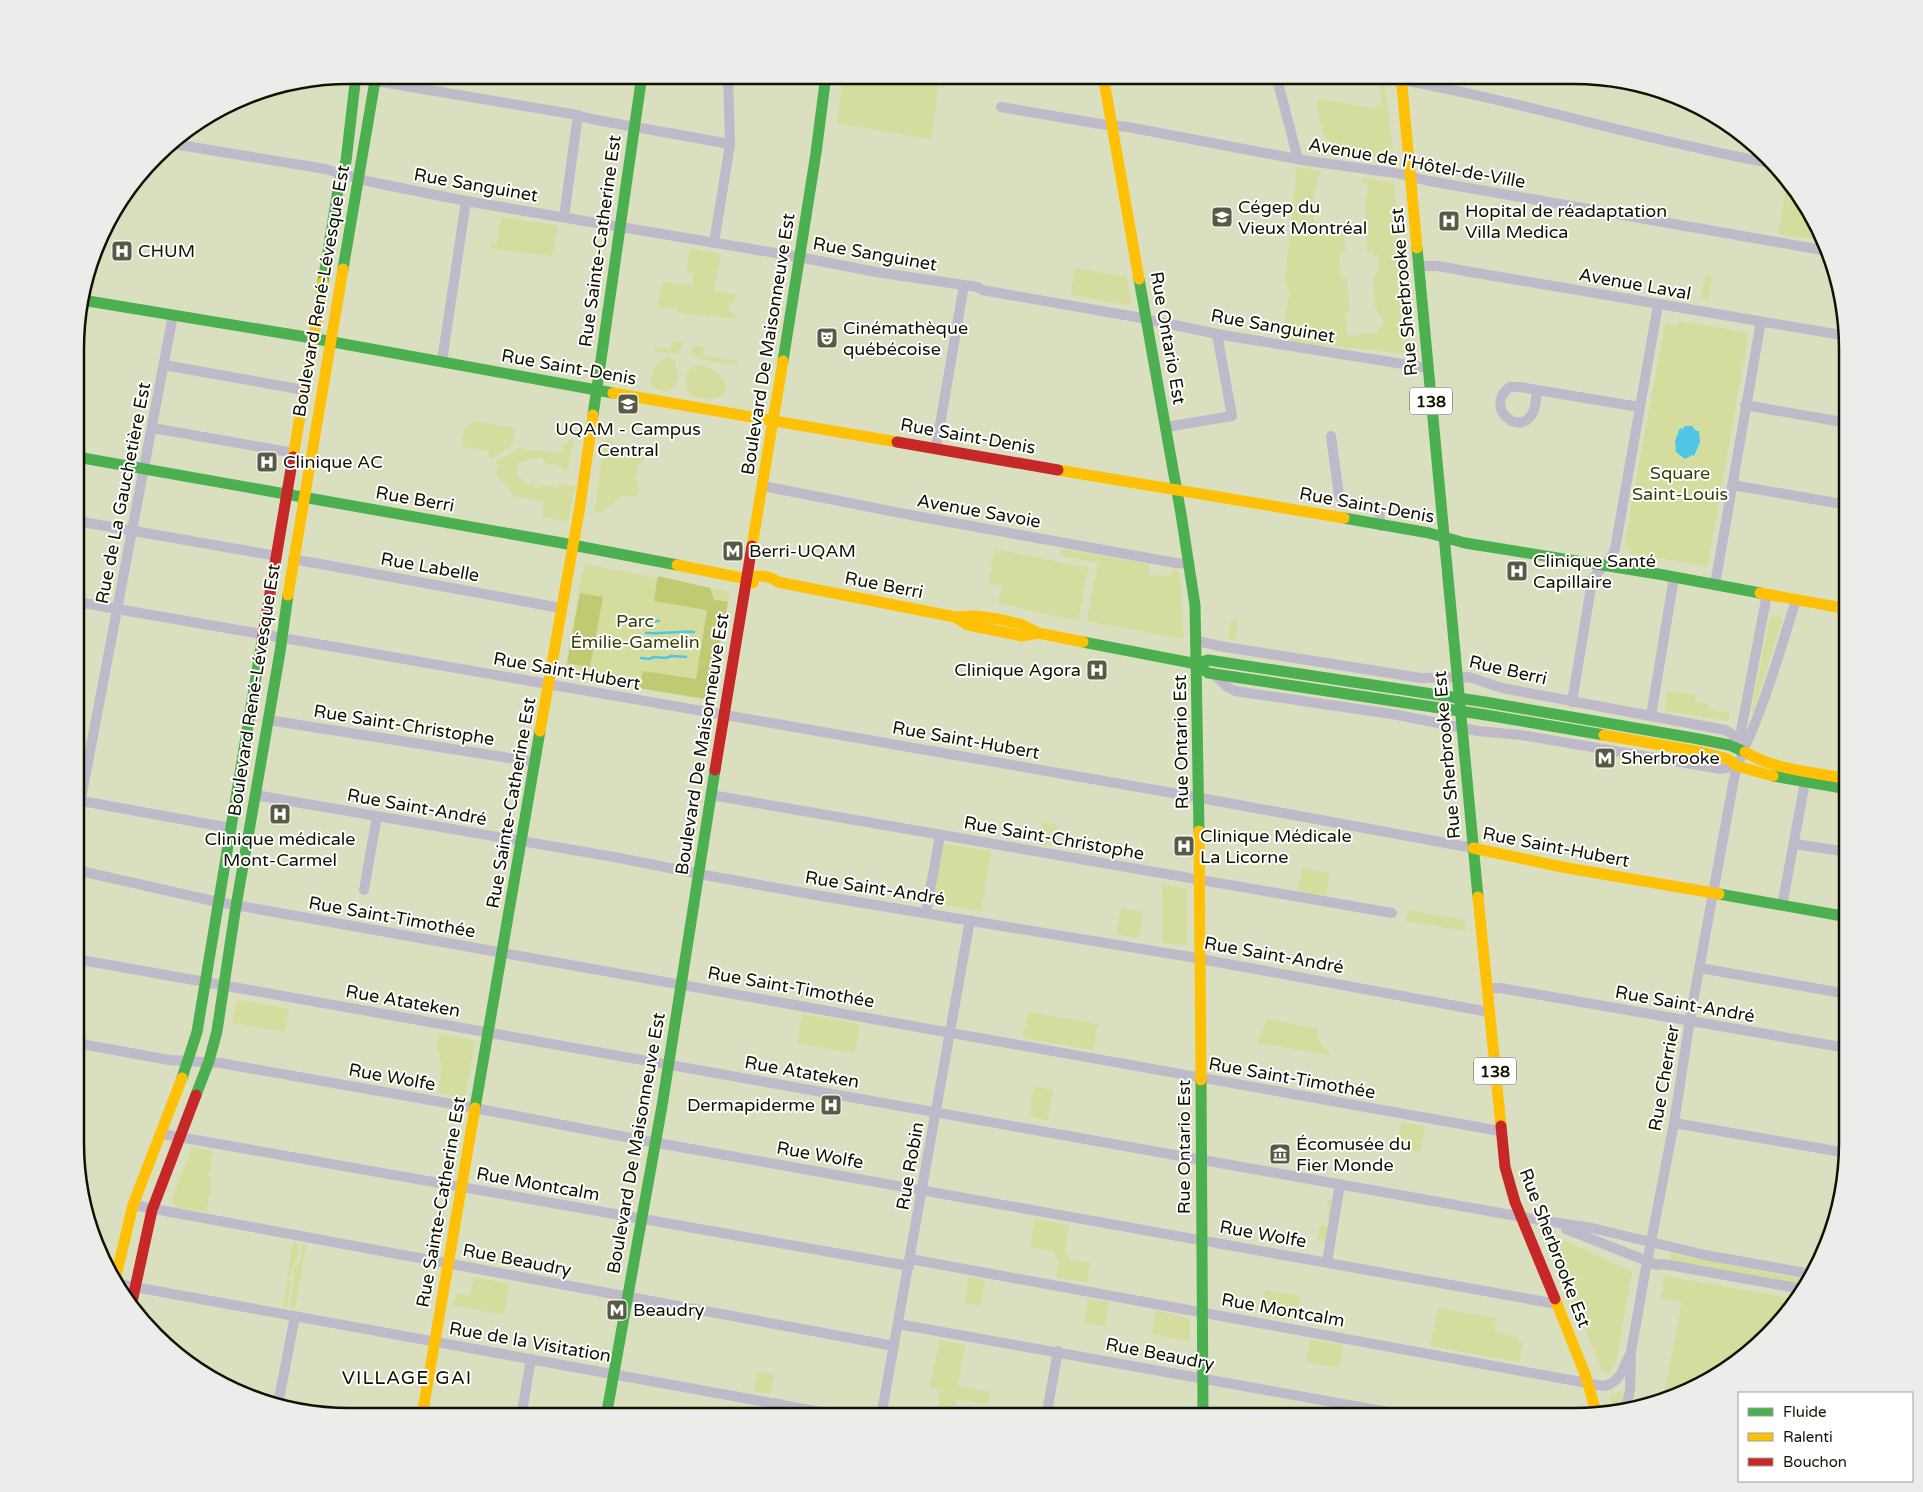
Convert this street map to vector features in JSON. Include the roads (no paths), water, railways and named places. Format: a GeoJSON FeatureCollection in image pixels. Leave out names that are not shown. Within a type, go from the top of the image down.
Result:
{"type":"FeatureCollection","features":[{"type":"Feature","properties":{"kind":"main road","name":"Boulevard René-Lévesque Est"},"geometry":{"type":"LineString","coordinates":[[117,1271],[122,1242],[133,1205],[162,1134],[189,1060],[197,1032],[304,390],[342,173],[346,161],[352,84]]}},
{"type":"Feature","properties":{"kind":"main road","name":"Boulevard René-Lévesque Est"},"geometry":{"type":"LineString","coordinates":[[133,1298],[152,1210],[209,1061],[217,1031],[236,905],[282,638],[293,559],[375,84]]}},
{"type":"Feature","properties":{"kind":"main road","name":"Rue Sainte-Catherine Est"},"geometry":{"type":"LineString","coordinates":[[423,1408],[561,608],[574,545],[641,84]]}},
{"type":"Feature","properties":{"kind":"main road","name":"Boulevard De Maisonneuve Est"},"geometry":{"type":"LineString","coordinates":[[608,1408],[655,1143],[723,716],[774,420],[816,153],[825,84]]}},
{"type":"Feature","properties":{"kind":"main road","name":"Rue Ontario Est"},"geometry":{"type":"LineString","coordinates":[[1105,84],[1190,564],[1197,641],[1203,1408]]}},
{"type":"Feature","properties":{"kind":"main road","name":"Rue Sherbrooke Est"},"geometry":{"type":"LineString","coordinates":[[1402,84],[1500,1131],[1508,1179],[1588,1383],[1594,1408]]}},
{"type":"Feature","properties":{"kind":"main road","name":"Rue Saint-Denis"},"geometry":{"type":"LineString","coordinates":[[88,301],[1444,536],[1464,543],[1839,607]]}},
{"type":"Feature","properties":{"kind":"main road","name":"Rue Berri"},"geometry":{"type":"LineString","coordinates":[[84,457],[574,545],[747,579],[759,575],[772,578],[778,582],[955,617],[968,625],[1022,636],[1038,633],[1197,664],[1212,661],[1485,702],[1699,739],[1742,750],[1753,757],[1770,763],[1839,776]]}},
{"type":"Feature","properties":{"kind":"main road","name":"Rue Berri"},"geometry":{"type":"LineString","coordinates":[[1197,664],[1213,674],[1453,710],[1688,750],[1728,759],[1737,766],[1765,774],[1839,788]]}},
{"type":"Feature","properties":{"kind":"main road","name":"Rue Saint-Hubert"},"geometry":{"type":"LineString","coordinates":[[1473,848],[1562,867],[1713,895],[1839,916]]}},
{"type":"Feature","properties":{"kind":"street"},"geometry":{"type":"LineString","coordinates":[[409,84],[730,144]]}},
{"type":"Feature","properties":{"kind":"street"},"geometry":{"type":"LineString","coordinates":[[714,243],[730,144],[728,84]]}},
{"type":"Feature","properties":{"kind":"street"},"geometry":{"type":"LineString","coordinates":[[1278,84],[1298,159]]}},
{"type":"Feature","properties":{"kind":"street"},"geometry":{"type":"LineString","coordinates":[[1428,84],[1718,153],[1763,162]]}},
{"type":"Feature","properties":{"kind":"street","name":"Avenue de l'Hôtel-de-Ville"},"geometry":{"type":"LineString","coordinates":[[1001,107],[1820,250]]}},
{"type":"Feature","properties":{"kind":"street"},"geometry":{"type":"LineString","coordinates":[[564,217],[578,115]]}},
{"type":"Feature","properties":{"kind":"street","name":"Rue Sanguinet"},"geometry":{"type":"LineString","coordinates":[[179,145],[342,173],[466,201],[799,257],[876,272],[964,285],[1217,334],[1428,368]]}},
{"type":"Feature","properties":{"kind":"street"},"geometry":{"type":"LineString","coordinates":[[442,361],[466,201]]}},
{"type":"Feature","properties":{"kind":"street","name":"Avenue Laval"},"geometry":{"type":"LineString","coordinates":[[1418,266],[1438,266],[1839,335]]}},
{"type":"Feature","properties":{"kind":"street"},"geometry":{"type":"LineString","coordinates":[[936,448],[964,285]]}},
{"type":"Feature","properties":{"kind":"street"},"geometry":{"type":"LineString","coordinates":[[1572,702],[1592,581],[1612,556],[1615,549],[1658,304]]}},
{"type":"Feature","properties":{"kind":"street","name":"Rue de La Gauchetière Est"},"geometry":{"type":"LineString","coordinates":[[84,776],[153,428],[173,315]]}},
{"type":"Feature","properties":{"kind":"street"},"geometry":{"type":"LineString","coordinates":[[1715,585],[1760,321]]}},
{"type":"Feature","properties":{"kind":"street"},"geometry":{"type":"LineString","coordinates":[[1166,427],[1232,416],[1217,334]]}},
{"type":"Feature","properties":{"kind":"street"},"geometry":{"type":"LineString","coordinates":[[164,364],[304,390]]}},
{"type":"Feature","properties":{"kind":"street"},"geometry":{"type":"LineString","coordinates":[[1537,390],[1639,407]]}},
{"type":"Feature","properties":{"kind":"street"},"geometry":{"type":"LineString","coordinates":[[1745,405],[1839,421]]}},
{"type":"Feature","properties":{"kind":"street"},"geometry":{"type":"LineString","coordinates":[[153,428],[294,453]]}},
{"type":"Feature","properties":{"kind":"street"},"geometry":{"type":"LineString","coordinates":[[1331,436],[1339,496],[1342,500],[1378,507],[1381,526]]}},
{"type":"Feature","properties":{"kind":"street"},"geometry":{"type":"LineString","coordinates":[[1732,485],[1839,503]]}},
{"type":"Feature","properties":{"kind":"street","name":"Avenue Savoie"},"geometry":{"type":"LineString","coordinates":[[763,486],[912,515],[1190,564]]}},
{"type":"Feature","properties":{"kind":"street"},"geometry":{"type":"LineString","coordinates":[[84,522],[277,556]]}},
{"type":"Feature","properties":{"kind":"street","name":"Rue Labelle"},"geometry":{"type":"LineString","coordinates":[[293,559],[561,608]]}},
{"type":"Feature","properties":{"kind":"street"},"geometry":{"type":"LineString","coordinates":[[1651,716],[1674,578]]}},
{"type":"Feature","properties":{"kind":"street","name":"Rue Cherrier"},"geometry":{"type":"LineString","coordinates":[[1742,750],[1741,731],[1767,594]]}},
{"type":"Feature","properties":{"kind":"street","name":"Rue Cherrier"},"geometry":{"type":"LineString","coordinates":[[1627,1403],[1630,1390],[1631,1352],[1674,1123],[1737,766],[1772,680],[1796,600]]}},
{"type":"Feature","properties":{"kind":"street","name":"Rue Saint-Hubert"},"geometry":{"type":"LineString","coordinates":[[84,603],[1199,798],[1473,848]]}},
{"type":"Feature","properties":{"kind":"street","name":"Rue Berri"},"geometry":{"type":"LineString","coordinates":[[1197,641],[1421,678],[1469,677],[1502,688],[1725,730],[1732,734],[1742,750]]}},
{"type":"Feature","properties":{"kind":"street","name":"Rue Berri"},"geometry":{"type":"LineString","coordinates":[[1213,674],[1226,686],[1235,691],[1463,724],[1721,768],[1737,766]]}},
{"type":"Feature","properties":{"kind":"street","name":"Rue Saint-Christophe"},"geometry":{"type":"LineString","coordinates":[[268,720],[535,762]]}},
{"type":"Feature","properties":{"kind":"street"},"geometry":{"type":"LineString","coordinates":[[1782,906],[1805,782]]}},
{"type":"Feature","properties":{"kind":"street","name":"Rue Saint-André"},"geometry":{"type":"LineString","coordinates":[[255,795],[624,858],[699,874],[1200,959],[1476,1008],[1489,1012]]}},
{"type":"Feature","properties":{"kind":"street","name":"Rue Saint-Christophe"},"geometry":{"type":"LineString","coordinates":[[711,795],[1392,913]]}},
{"type":"Feature","properties":{"kind":"street"},"geometry":{"type":"LineString","coordinates":[[84,802],[230,828]]}},
{"type":"Feature","properties":{"kind":"street"},"geometry":{"type":"LineString","coordinates":[[364,890],[377,816]]}},
{"type":"Feature","properties":{"kind":"street"},"geometry":{"type":"LineString","coordinates":[[926,913],[940,835]]}},
{"type":"Feature","properties":{"kind":"street"},"geometry":{"type":"LineString","coordinates":[[1795,844],[1839,851]]}},
{"type":"Feature","properties":{"kind":"street","name":"Rue Saint-Timothée"},"geometry":{"type":"LineString","coordinates":[[84,872],[218,902],[1500,1131]]}},
{"type":"Feature","properties":{"kind":"street","name":"Rue Robin"},"geometry":{"type":"LineString","coordinates":[[883,1408],[970,920]]}},
{"type":"Feature","properties":{"kind":"street","name":"Rue Atateken"},"geometry":{"type":"LineString","coordinates":[[84,960],[1549,1222]]}},
{"type":"Feature","properties":{"kind":"street"},"geometry":{"type":"LineString","coordinates":[[1700,968],[1839,992]]}},
{"type":"Feature","properties":{"kind":"street","name":"Rue Saint-André"},"geometry":{"type":"LineString","coordinates":[[1487,988],[1500,988],[1839,1046]]}},
{"type":"Feature","properties":{"kind":"street","name":"Rue Wolfe"},"geometry":{"type":"LineString","coordinates":[[84,1044],[169,1060],[209,1061],[655,1143],[1202,1239],[1558,1304]]}},
{"type":"Feature","properties":{"kind":"street"},"geometry":{"type":"LineString","coordinates":[[1674,1123],[1839,1152]]}},
{"type":"Feature","properties":{"kind":"street","name":"Rue Montcalm"},"geometry":{"type":"LineString","coordinates":[[162,1134],[642,1218],[1202,1312],[1603,1386],[1615,1382],[1620,1376],[1631,1352]]}},
{"type":"Feature","properties":{"kind":"street"},"geometry":{"type":"LineString","coordinates":[[1327,1262],[1340,1184]]}},
{"type":"Feature","properties":{"kind":"street","name":"Rue Beaudry"},"geometry":{"type":"LineString","coordinates":[[133,1205],[894,1346]]}},
{"type":"Feature","properties":{"kind":"street"},"geometry":{"type":"LineString","coordinates":[[1549,1222],[1592,1228],[1705,1255],[1806,1273]]}},
{"type":"Feature","properties":{"kind":"street"},"geometry":{"type":"LineString","coordinates":[[1549,1222],[1647,1263],[1797,1288]]}},
{"type":"Feature","properties":{"kind":"street","name":"Rue de la Visitation"},"geometry":{"type":"LineString","coordinates":[[124,1285],[801,1408]]}},
{"type":"Feature","properties":{"kind":"street"},"geometry":{"type":"LineString","coordinates":[[279,1399],[294,1316]]}},
{"type":"Feature","properties":{"kind":"street","name":"Rue Beaudry"},"geometry":{"type":"LineString","coordinates":[[898,1324],[1058,1351],[1367,1408]]}},
{"type":"Feature","properties":{"kind":"street"},"geometry":{"type":"LineString","coordinates":[[1048,1408],[1058,1351]]}},
{"type":"Feature","properties":{"kind":"street"},"geometry":{"type":"LineString","coordinates":[[522,1408],[531,1359]]}},
{"type":"Feature","properties":{"kind":"street"},"geometry":{"type":"LineString","coordinates":[[779,1408],[780,1404]]}},
{"type":"Feature","properties":{"kind":"water"},"geometry":{"type":"Polygon","coordinates":[[[1685,426],[1692,426],[1696,431],[1699,431],[1700,442],[1694,456],[1692,455],[1685,459],[1676,452],[1675,441],[1680,428],[1683,429],[1685,426]]]}},
{"type":"Feature","properties":{"kind":"waterway"},"geometry":{"type":"LineString","coordinates":[[648,621],[659,621]]}},
{"type":"Feature","properties":{"kind":"waterway"},"geometry":{"type":"LineString","coordinates":[[646,633],[694,632]]}},
{"type":"Feature","properties":{"kind":"waterway"},"geometry":{"type":"LineString","coordinates":[[644,646],[664,647],[692,644]]}},
{"type":"Feature","properties":{"kind":"waterway"},"geometry":{"type":"LineString","coordinates":[[641,658],[686,657]]}},
{"type":"Feature","properties":{"kind":"place","name":"Cégep du Vieux Montréal"},"geometry":{"type":"Point","coordinates":[1222,217]}},
{"type":"Feature","properties":{"kind":"place","name":"Hopital de réadaptation Villa Medica"},"geometry":{"type":"Point","coordinates":[1449,221]}},
{"type":"Feature","properties":{"kind":"place","name":"CHUM"},"geometry":{"type":"Point","coordinates":[122,251]}},
{"type":"Feature","properties":{"kind":"place","name":"Cinémathèque québécoise"},"geometry":{"type":"Point","coordinates":[827,338]}},
{"type":"Feature","properties":{"kind":"place","name":"UQAM - Campus Central"},"geometry":{"type":"Point","coordinates":[628,404]}},
{"type":"Feature","properties":{"kind":"place","name":"Clinique AC"},"geometry":{"type":"Point","coordinates":[267,462]}},
{"type":"Feature","properties":{"kind":"place","name":"Berri-UQAM"},"geometry":{"type":"Point","coordinates":[733,551]}},
{"type":"Feature","properties":{"kind":"place","name":"Clinique Santé Capillaire"},"geometry":{"type":"Point","coordinates":[1517,571]}},
{"type":"Feature","properties":{"kind":"place","name":"Clinique Agora"},"geometry":{"type":"Point","coordinates":[1097,670]}},
{"type":"Feature","properties":{"kind":"place","name":"Sherbrooke"},"geometry":{"type":"Point","coordinates":[1605,758]}},
{"type":"Feature","properties":{"kind":"place","name":"Clinique médicale Mont-Carmel"},"geometry":{"type":"Point","coordinates":[280,814]}},
{"type":"Feature","properties":{"kind":"place","name":"Clinique Médicale La Licorne"},"geometry":{"type":"Point","coordinates":[1184,846]}},
{"type":"Feature","properties":{"kind":"place","name":"Dermapiderme"},"geometry":{"type":"Point","coordinates":[831,1105]}},
{"type":"Feature","properties":{"kind":"place","name":"Écomusée du Fier Monde"},"geometry":{"type":"Point","coordinates":[1280,1154]}},
{"type":"Feature","properties":{"kind":"place","name":"Beaudry"},"geometry":{"type":"Point","coordinates":[617,1310]}},
{"type":"Feature","properties":{"kind":"district","name":"VILLAGE GAI"},"geometry":{"type":"Point","coordinates":[407,1377]}},
{"type":"Feature","properties":{"kind":"park label","name":"Square Saint-Louis"},"geometry":{"type":"Point","coordinates":[1680,483]}},
{"type":"Feature","properties":{"kind":"park label","name":"Parc Émilie-Gamelin"},"geometry":{"type":"Point","coordinates":[635,631]}}]}
